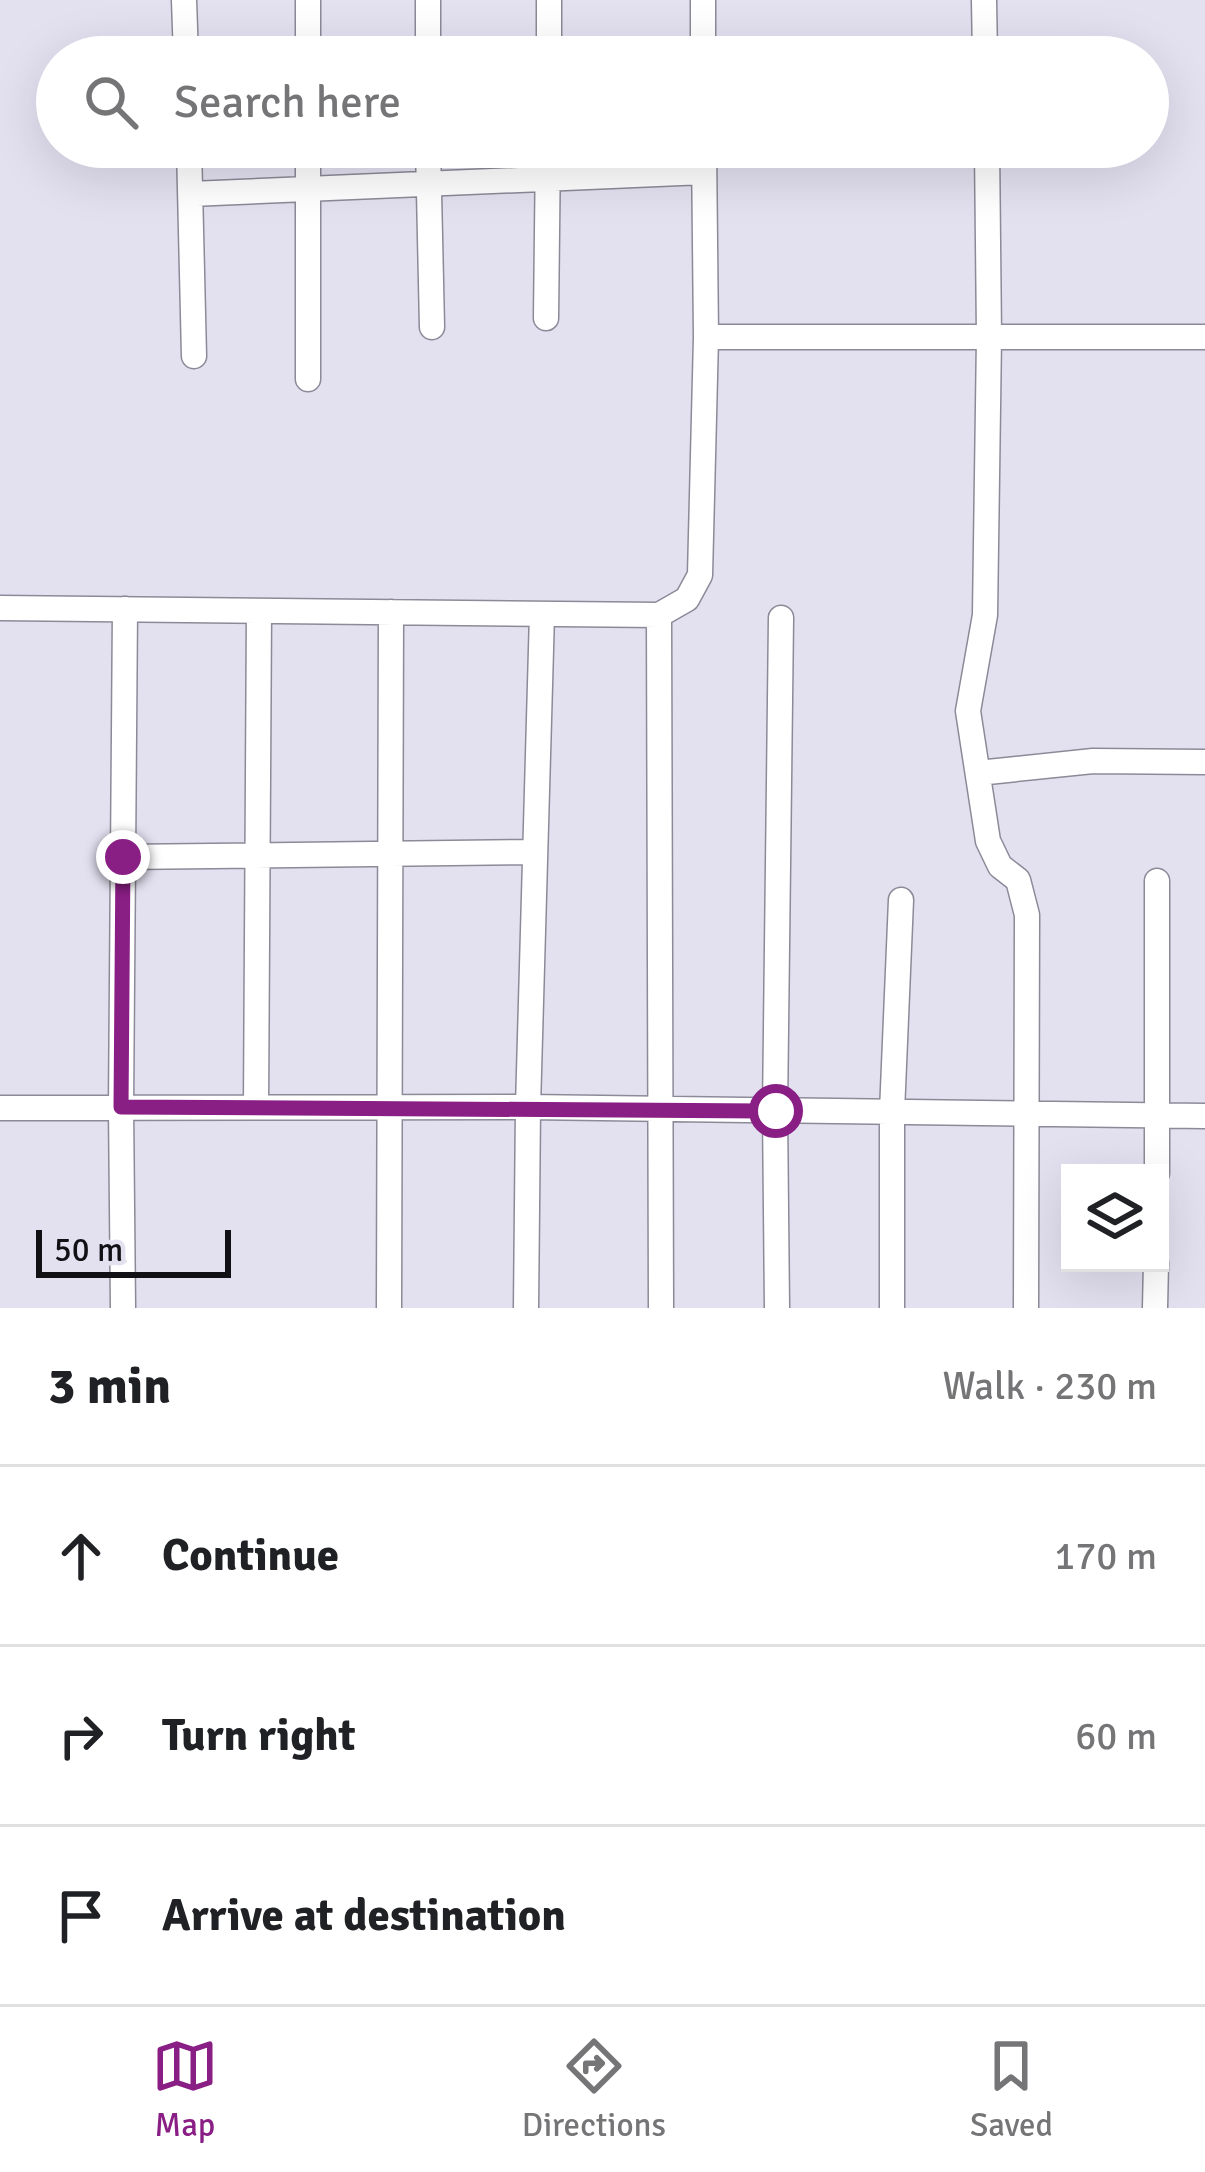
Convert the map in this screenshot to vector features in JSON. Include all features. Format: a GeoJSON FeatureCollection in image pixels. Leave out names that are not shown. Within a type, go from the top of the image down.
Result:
{"type":"FeatureCollection","features":[{"type":"Feature","properties":{"kind":"street"},"geometry":{"type":"LineString","coordinates":[[184,0],[185,36]]}},
{"type":"Feature","properties":{"kind":"street"},"geometry":{"type":"LineString","coordinates":[[308,0],[308,36]]}},
{"type":"Feature","properties":{"kind":"street"},"geometry":{"type":"LineString","coordinates":[[428,0],[428,36]]}},
{"type":"Feature","properties":{"kind":"street"},"geometry":{"type":"LineString","coordinates":[[549,0],[549,36]]}},
{"type":"Feature","properties":{"kind":"street"},"geometry":{"type":"LineString","coordinates":[[703,0],[703,36]]}},
{"type":"Feature","properties":{"kind":"street"},"geometry":{"type":"LineString","coordinates":[[985,0],[985,36]]}},
{"type":"Feature","properties":{"kind":"street"},"geometry":{"type":"LineString","coordinates":[[189,168],[194,356]]}},
{"type":"Feature","properties":{"kind":"street"},"geometry":{"type":"LineString","coordinates":[[308,168],[308,379]]}},
{"type":"Feature","properties":{"kind":"street"},"geometry":{"type":"LineString","coordinates":[[428,168],[432,326]]}},
{"type":"Feature","properties":{"kind":"street"},"geometry":{"type":"LineString","coordinates":[[546,318],[548,168]]}},
{"type":"Feature","properties":{"kind":"street"},"geometry":{"type":"LineString","coordinates":[[190,194],[548,179],[634,168]]}},
{"type":"Feature","properties":{"kind":"street"},"geometry":{"type":"LineString","coordinates":[[0,608],[659,615],[687,598],[700,575],[706,337],[704,168]]}},
{"type":"Feature","properties":{"kind":"street"},"geometry":{"type":"LineString","coordinates":[[986,168],[985,615],[968,711],[988,842],[1000,866],[1018,880],[1028,915],[1026,1308]]}},
{"type":"Feature","properties":{"kind":"street"},"geometry":{"type":"LineString","coordinates":[[706,337],[1205,337]]}},
{"type":"Feature","properties":{"kind":"street"},"geometry":{"type":"LineString","coordinates":[[123,1308],[125,609]]}},
{"type":"Feature","properties":{"kind":"street"},"geometry":{"type":"LineString","coordinates":[[256,1107],[259,611]]}},
{"type":"Feature","properties":{"kind":"street"},"geometry":{"type":"LineString","coordinates":[[389,1308],[392,612]]}},
{"type":"Feature","properties":{"kind":"street"},"geometry":{"type":"LineString","coordinates":[[526,1308],[542,614]]}},
{"type":"Feature","properties":{"kind":"street"},"geometry":{"type":"LineString","coordinates":[[659,615],[661,1308]]}},
{"type":"Feature","properties":{"kind":"street"},"geometry":{"type":"LineString","coordinates":[[777,1308],[781,618]]}},
{"type":"Feature","properties":{"kind":"street"},"geometry":{"type":"LineString","coordinates":[[978,773],[1093,761],[1205,761]]}},
{"type":"Feature","properties":{"kind":"street"},"geometry":{"type":"LineString","coordinates":[[123,857],[536,852]]}},
{"type":"Feature","properties":{"kind":"street"},"geometry":{"type":"LineString","coordinates":[[1157,880],[1157,1164]]}},
{"type":"Feature","properties":{"kind":"street"},"geometry":{"type":"LineString","coordinates":[[892,1308],[892,1112],[901,901]]}},
{"type":"Feature","properties":{"kind":"street"},"geometry":{"type":"LineString","coordinates":[[0,1108],[528,1107],[1205,1116]]}},
{"type":"Feature","properties":{"kind":"street"},"geometry":{"type":"LineString","coordinates":[[1155,1308],[1156,1272]]}},
{"type":"Feature","properties":{"kind":"route"},"geometry":{"type":"LineString","coordinates":[[123,857],[121,1107],[776,1111]]}}]}
